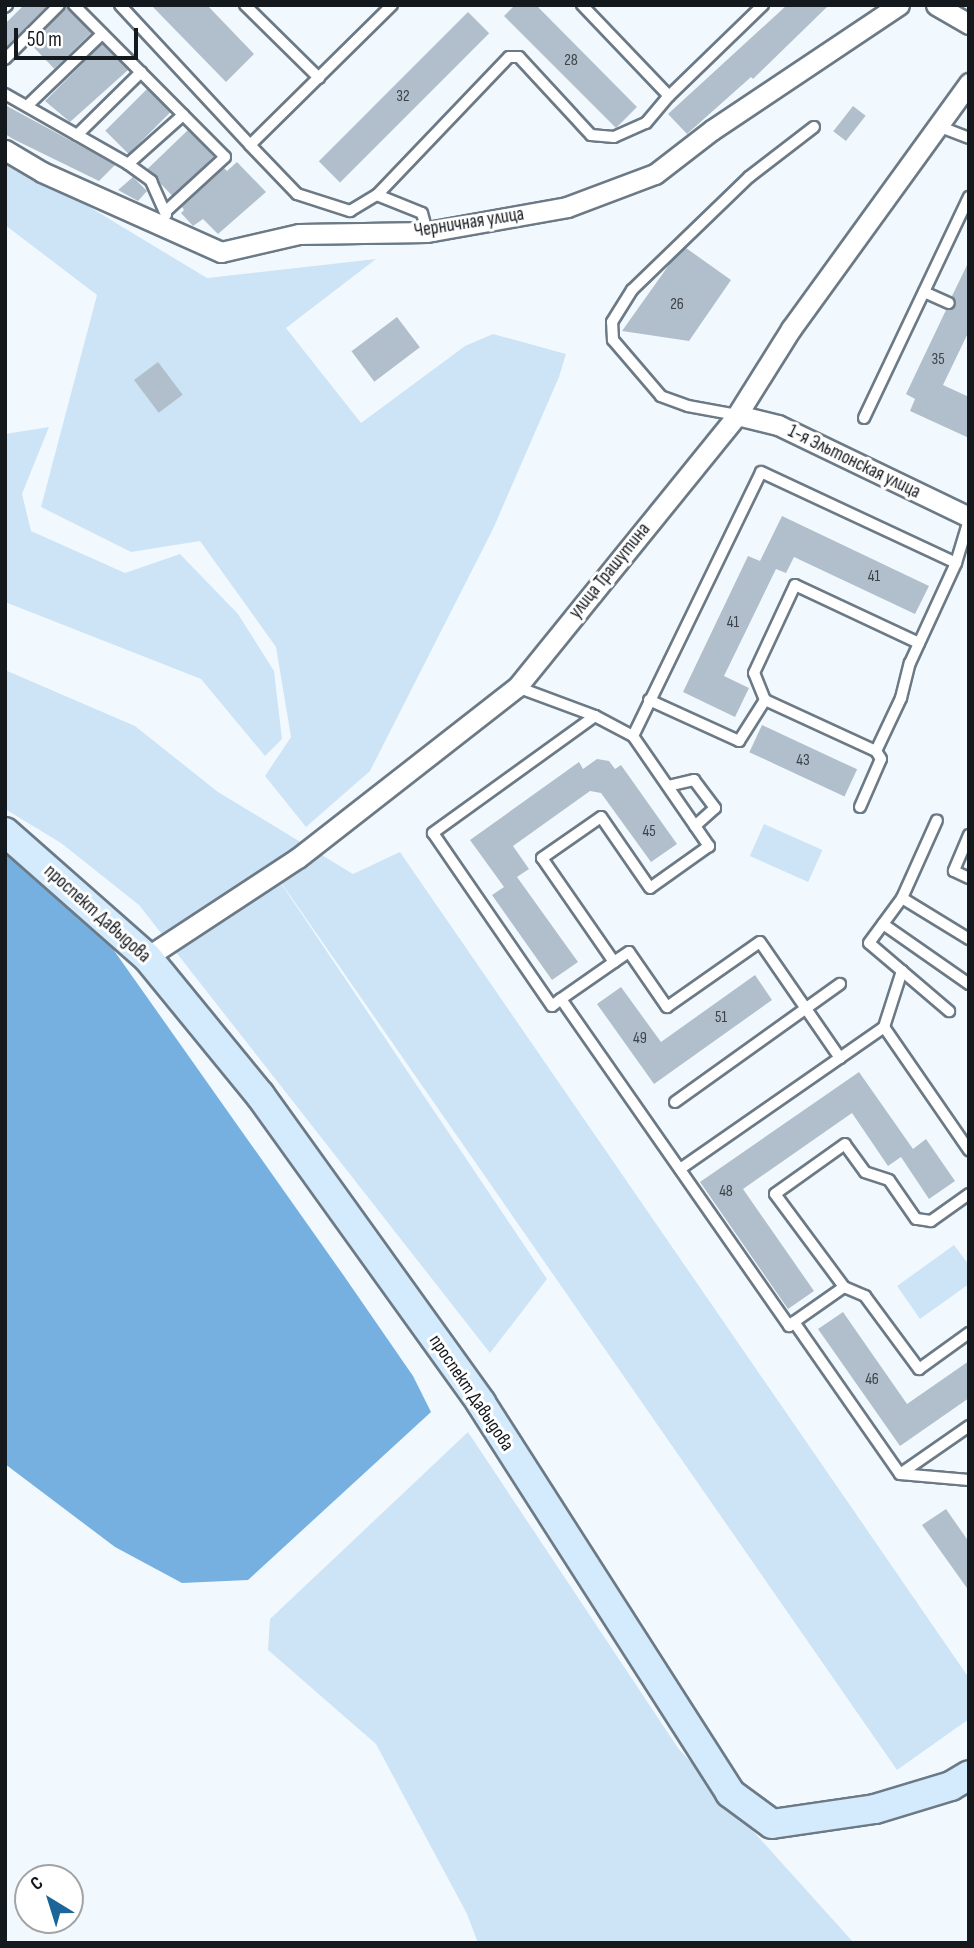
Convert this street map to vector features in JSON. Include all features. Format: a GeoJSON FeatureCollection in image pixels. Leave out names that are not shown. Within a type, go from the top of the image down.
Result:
{"type":"FeatureCollection","features":[{"type":"Feature","properties":{"kind":"street","name":"Черничная улица"},"geometry":{"type":"LineString","coordinates":[[5,150],[42,172],[171,232],[221,252],[299,234],[427,232],[567,207],[655,174],[712,130],[899,5]]}},
{"type":"Feature","properties":{"kind":"street"},"geometry":{"type":"LineString","coordinates":[[936,5],[969,24]]}},
{"type":"Feature","properties":{"kind":"street","name":"улица Трашутина"},"geometry":{"type":"LineString","coordinates":[[147,957],[298,858],[517,687],[737,415],[791,329],[969,83]]}},
{"type":"Feature","properties":{"kind":"street","name":"1-я Эльтонская улица"},"geometry":{"type":"LineString","coordinates":[[737,415],[778,425],[969,518]]}},
{"type":"Feature","properties":{"kind":"street","name":"проспект Давыдова"},"geometry":{"type":"LineString","coordinates":[[5,832],[147,957],[260,1095],[481,1404],[730,1793],[772,1824],[875,1809],[951,1786],[969,1775]]}},
{"type":"Feature","properties":{"kind":"lane"},"geometry":{"type":"LineString","coordinates":[[5,59],[59,5]]}},
{"type":"Feature","properties":{"kind":"lane"},"geometry":{"type":"LineString","coordinates":[[74,5],[225,158],[165,212]]}},
{"type":"Feature","properties":{"kind":"lane"},"geometry":{"type":"LineString","coordinates":[[120,5],[297,194],[350,211],[377,195],[509,57],[519,57],[591,135],[614,137],[646,123],[669,96],[763,5]]}},
{"type":"Feature","properties":{"kind":"lane"},"geometry":{"type":"LineString","coordinates":[[245,5],[319,78]]}},
{"type":"Feature","properties":{"kind":"lane"},"geometry":{"type":"LineString","coordinates":[[250,145],[392,5]]}},
{"type":"Feature","properties":{"kind":"lane"},"geometry":{"type":"LineString","coordinates":[[582,5],[669,96]]}},
{"type":"Feature","properties":{"kind":"lane"},"geometry":{"type":"LineString","coordinates":[[28,105],[102,34]]}},
{"type":"Feature","properties":{"kind":"lane"},"geometry":{"type":"LineString","coordinates":[[77,135],[141,72]]}},
{"type":"Feature","properties":{"kind":"lane"},"geometry":{"type":"LineString","coordinates":[[5,94],[128,164],[151,181],[171,232]]}},
{"type":"Feature","properties":{"kind":"lane"},"geometry":{"type":"LineString","coordinates":[[128,164],[183,115]]}},
{"type":"Feature","properties":{"kind":"lane"},"geometry":{"type":"LineString","coordinates":[[938,126],[969,138]]}},
{"type":"Feature","properties":{"kind":"lane"},"geometry":{"type":"LineString","coordinates":[[737,415],[688,406],[660,396],[613,340],[612,322],[632,290],[749,177],[814,127]]}},
{"type":"Feature","properties":{"kind":"lane"},"geometry":{"type":"LineString","coordinates":[[377,195],[422,213],[427,232]]}},
{"type":"Feature","properties":{"kind":"lane"},"geometry":{"type":"LineString","coordinates":[[864,418],[969,197]]}},
{"type":"Feature","properties":{"kind":"lane"},"geometry":{"type":"LineString","coordinates":[[924,292],[949,303]]}},
{"type":"Feature","properties":{"kind":"lane"},"geometry":{"type":"LineString","coordinates":[[633,736],[761,472],[956,564]]}},
{"type":"Feature","properties":{"kind":"lane"},"geometry":{"type":"LineString","coordinates":[[876,751],[901,698],[910,663],[956,564],[969,518]]}},
{"type":"Feature","properties":{"kind":"lane"},"geometry":{"type":"LineString","coordinates":[[860,807],[881,759],[876,751],[765,700],[754,673],[795,585],[919,643]]}},
{"type":"Feature","properties":{"kind":"lane"},"geometry":{"type":"LineString","coordinates":[[517,687],[595,716],[633,736],[709,846],[650,888],[601,817],[542,858],[614,962]]}},
{"type":"Feature","properties":{"kind":"lane"},"geometry":{"type":"LineString","coordinates":[[649,700],[739,741],[765,700]]}},
{"type":"Feature","properties":{"kind":"lane"},"geometry":{"type":"LineString","coordinates":[[595,716],[433,833],[552,1006],[629,952],[667,1007],[760,942],[840,1058]]}},
{"type":"Feature","properties":{"kind":"lane"},"geometry":{"type":"LineString","coordinates":[[668,786],[694,780],[715,808],[695,826]]}},
{"type":"Feature","properties":{"kind":"lane"},"geometry":{"type":"LineString","coordinates":[[937,820],[902,898],[869,943],[949,1011]]}},
{"type":"Feature","properties":{"kind":"lane"},"geometry":{"type":"LineString","coordinates":[[969,835],[954,871],[969,878]]}},
{"type":"Feature","properties":{"kind":"lane"},"geometry":{"type":"LineString","coordinates":[[902,898],[969,939]]}},
{"type":"Feature","properties":{"kind":"lane"},"geometry":{"type":"LineString","coordinates":[[883,924],[969,984]]}},
{"type":"Feature","properties":{"kind":"lane"},"geometry":{"type":"LineString","coordinates":[[680,1169],[884,1027],[902,971]]}},
{"type":"Feature","properties":{"kind":"lane"},"geometry":{"type":"LineString","coordinates":[[675,1102],[840,984]]}},
{"type":"Feature","properties":{"kind":"lane"},"geometry":{"type":"LineString","coordinates":[[561,999],[789,1326],[844,1287]]}},
{"type":"Feature","properties":{"kind":"lane"},"geometry":{"type":"LineString","coordinates":[[884,1027],[969,1150]]}},
{"type":"Feature","properties":{"kind":"lane"},"geometry":{"type":"LineString","coordinates":[[969,1194],[931,1221],[916,1219],[888,1180],[865,1172],[845,1144],[775,1194],[844,1287],[865,1296],[919,1369],[969,1333]]}},
{"type":"Feature","properties":{"kind":"lane"},"geometry":{"type":"LineString","coordinates":[[794,1322],[900,1474]]}},
{"type":"Feature","properties":{"kind":"lane"},"geometry":{"type":"LineString","coordinates":[[900,1474],[969,1426]]}},
{"type":"Feature","properties":{"kind":"lane"},"geometry":{"type":"LineString","coordinates":[[900,1474],[969,1480]]}},
{"type":"Feature","properties":{"kind":"shaded area"},"geometry":{"type":"Polygon","coordinates":[[[5,156],[207,278],[376,259],[286,328],[361,423],[465,346],[493,334],[566,354],[559,377],[493,529],[370,771],[306,827],[265,776],[291,737],[276,647],[200,541],[131,552],[41,507],[97,295],[5,225],[5,156]]]}},
{"type":"Feature","properties":{"kind":"shaded area"},"geometry":{"type":"Polygon","coordinates":[[[49,427],[22,494],[31,531],[125,573],[180,554],[238,614],[274,671],[282,739],[265,756],[201,679],[5,602],[5,434],[49,427]]]}},
{"type":"Feature","properties":{"kind":"shaded area"},"geometry":{"type":"Polygon","coordinates":[[[5,670],[135,726],[218,792],[353,874],[400,852],[969,1678],[969,1719],[897,1770],[262,855],[547,1279],[490,1353],[139,905],[61,843],[5,809],[5,670]]]}},
{"type":"Feature","properties":{"kind":"shaded area"},"geometry":{"type":"Polygon","coordinates":[[[764,824],[822,850],[808,882],[750,856],[764,824]]]}},
{"type":"Feature","properties":{"kind":"shaded area"},"geometry":{"type":"Polygon","coordinates":[[[954,1245],[969,1265],[969,1284],[920,1319],[897,1286],[954,1245]]]}},
{"type":"Feature","properties":{"kind":"shaded area"},"geometry":{"type":"Polygon","coordinates":[[[468,1432],[678,1748],[854,1943],[478,1943],[467,1914],[376,1744],[268,1650],[270,1619],[468,1432]]]}},
{"type":"Feature","properties":{"kind":"water"},"geometry":{"type":"Polygon","coordinates":[[[5,848],[96,925],[413,1376],[431,1412],[248,1580],[182,1583],[115,1547],[5,1464],[5,848]]]}},
{"type":"Feature","properties":{"kind":"building"},"geometry":{"type":"Polygon","coordinates":[[[24,5],[48,5],[5,48],[5,24],[24,5]]]}},
{"type":"Feature","properties":{"kind":"building"},"geometry":{"type":"Polygon","coordinates":[[[151,5],[207,5],[254,54],[226,82],[151,5]]]}},
{"type":"Feature","properties":{"kind":"building"},"geometry":{"type":"Polygon","coordinates":[[[515,5],[536,5],[637,107],[616,128],[504,16],[515,5]]]}},
{"type":"Feature","properties":{"kind":"building"},"geometry":{"type":"Polygon","coordinates":[[[787,5],[829,5],[753,79],[751,77],[687,134],[668,114],[787,5]]]}},
{"type":"Feature","properties":{"kind":"building"},"geometry":{"type":"Polygon","coordinates":[[[66,6],[92,33],[54,69],[29,42],[66,6]]]}},
{"type":"Feature","properties":{"kind":"building"},"geometry":{"type":"Polygon","coordinates":[[[468,12],[489,33],[340,182],[319,161],[468,12]]]}},
{"type":"Feature","properties":{"kind":"building"},"geometry":{"type":"Polygon","coordinates":[[[102,44],[128,70],[70,122],[45,101],[102,44]]]}},
{"type":"Feature","properties":{"kind":"building"},"geometry":{"type":"Polygon","coordinates":[[[147,89],[170,112],[129,154],[105,131],[147,89]]]}},
{"type":"Feature","properties":{"kind":"building"},"geometry":{"type":"Polygon","coordinates":[[[5,105],[115,165],[99,181],[13,139],[5,134],[5,105]]]}},
{"type":"Feature","properties":{"kind":"building"},"geometry":{"type":"Polygon","coordinates":[[[853,106],[866,116],[846,141],[833,131],[853,106]]]}},
{"type":"Feature","properties":{"kind":"building"},"geometry":{"type":"Polygon","coordinates":[[[188,130],[214,157],[173,196],[147,170],[188,130]]]}},
{"type":"Feature","properties":{"kind":"building"},"geometry":{"type":"Polygon","coordinates":[[[237,162],[266,192],[218,234],[203,219],[193,226],[181,213],[184,210],[182,207],[224,168],[227,171],[237,162]]]}},
{"type":"Feature","properties":{"kind":"building"},"geometry":{"type":"Polygon","coordinates":[[[133,177],[147,191],[138,201],[118,190],[133,177]]]}},
{"type":"Feature","properties":{"kind":"building"},"geometry":{"type":"Polygon","coordinates":[[[686,248],[731,280],[689,341],[622,331],[671,262],[686,248]]]}},
{"type":"Feature","properties":{"kind":"building"},"geometry":{"type":"Polygon","coordinates":[[[969,261],[969,331],[943,385],[969,397],[969,438],[910,411],[915,399],[906,394],[946,310],[955,307],[952,296],[969,261]]]}},
{"type":"Feature","properties":{"kind":"building"},"geometry":{"type":"Polygon","coordinates":[[[397,317],[420,347],[374,382],[351,351],[397,317]]]}},
{"type":"Feature","properties":{"kind":"building"},"geometry":{"type":"Polygon","coordinates":[[[158,362],[183,395],[159,413],[134,380],[158,362]]]}},
{"type":"Feature","properties":{"kind":"building"},"geometry":{"type":"Polygon","coordinates":[[[782,516],[929,586],[915,614],[794,557],[786,573],[776,569],[724,676],[749,688],[735,717],[683,692],[748,556],[760,561],[782,516]]]}},
{"type":"Feature","properties":{"kind":"building"},"geometry":{"type":"Polygon","coordinates":[[[762,725],[857,769],[844,797],[749,752],[762,725]]]}},
{"type":"Feature","properties":{"kind":"building"},"geometry":{"type":"Polygon","coordinates":[[[597,759],[609,761],[615,769],[621,765],[677,844],[651,862],[601,793],[590,791],[513,846],[529,869],[517,877],[578,962],[552,980],[492,895],[504,887],[470,840],[579,762],[583,769],[597,759]]]}},
{"type":"Feature","properties":{"kind":"building"},"geometry":{"type":"Polygon","coordinates":[[[755,975],[772,1000],[654,1084],[597,1004],[621,987],[661,1042],[755,975]]]}},
{"type":"Feature","properties":{"kind":"building"},"geometry":{"type":"Polygon","coordinates":[[[859,1072],[913,1149],[926,1139],[955,1181],[929,1199],[901,1157],[888,1166],[852,1113],[743,1189],[814,1291],[788,1309],[700,1182],[859,1072]]]}},
{"type":"Feature","properties":{"kind":"building"},"geometry":{"type":"Polygon","coordinates":[[[843,1312],[907,1404],[969,1361],[969,1398],[900,1446],[818,1329],[843,1312]]]}},
{"type":"Feature","properties":{"kind":"building"},"geometry":{"type":"Polygon","coordinates":[[[946,1509],[969,1542],[969,1591],[922,1525],[946,1509]]]}}]}
